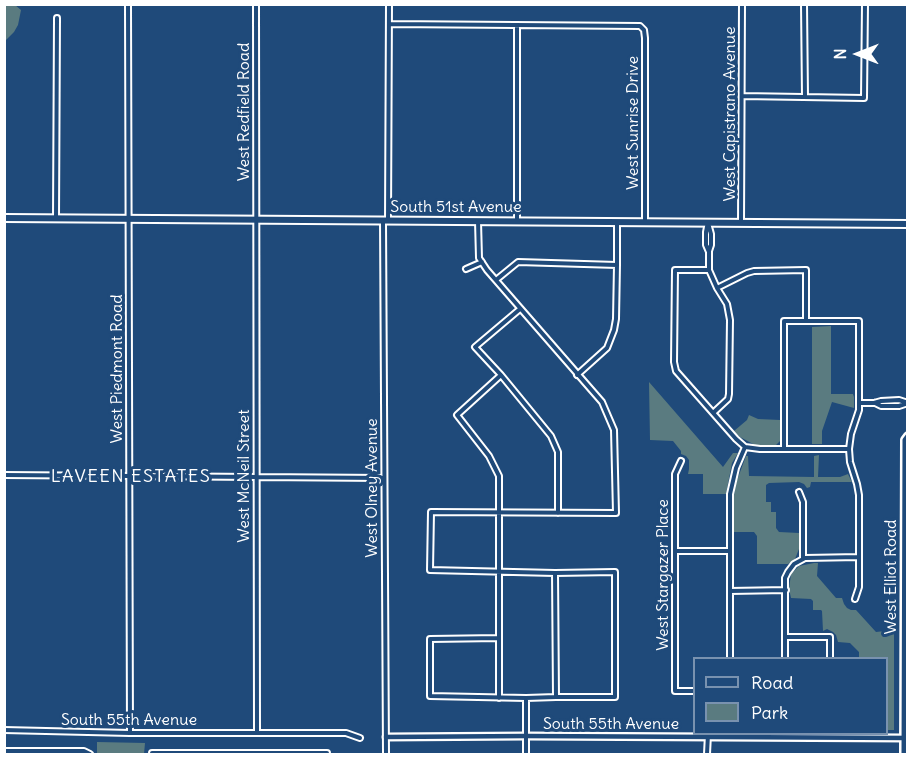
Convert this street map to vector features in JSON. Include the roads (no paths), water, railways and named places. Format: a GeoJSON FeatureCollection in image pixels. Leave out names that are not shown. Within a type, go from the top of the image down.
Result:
{"type":"FeatureCollection","features":[{"type":"Feature","properties":{"kind":"main road","name":"South 51st Avenue"},"geometry":{"type":"LineString","coordinates":[[4,218],[908,224]]}},
{"type":"Feature","properties":{"kind":"main road","name":"West Elliot Road"},"geometry":{"type":"LineString","coordinates":[[904,754],[906,738],[905,440],[908,436]]}},
{"type":"Feature","properties":{"kind":"street","name":"West Piedmont Road"},"geometry":{"type":"LineString","coordinates":[[128,4],[130,733]]}},
{"type":"Feature","properties":{"kind":"street","name":"West Redfield Road"},"geometry":{"type":"LineString","coordinates":[[256,4],[256,220]]}},
{"type":"Feature","properties":{"kind":"street","name":"West Olney Avenue"},"geometry":{"type":"LineString","coordinates":[[386,754],[384,478],[388,4]]}},
{"type":"Feature","properties":{"kind":"street","name":"West Capistrano Avenue"},"geometry":{"type":"LineString","coordinates":[[741,223],[742,4]]}},
{"type":"Feature","properties":{"kind":"street"},"geometry":{"type":"LineString","coordinates":[[804,4],[805,97]]}},
{"type":"Feature","properties":{"kind":"street"},"geometry":{"type":"LineString","coordinates":[[742,96],[864,98],[865,4]]}},
{"type":"Feature","properties":{"kind":"street"},"geometry":{"type":"LineString","coordinates":[[56,219],[57,18]]}},
{"type":"Feature","properties":{"kind":"street"},"geometry":{"type":"LineString","coordinates":[[389,24],[517,25],[517,221]]}},
{"type":"Feature","properties":{"kind":"street","name":"West Sunrise Drive"},"geometry":{"type":"LineString","coordinates":[[517,25],[640,26],[644,30],[645,222]]}},
{"type":"Feature","properties":{"kind":"street","name":"West McNeil Street"},"geometry":{"type":"LineString","coordinates":[[256,220],[257,732]]}},
{"type":"Feature","properties":{"kind":"street"},"geometry":{"type":"LineString","coordinates":[[478,221],[479,251],[482,262],[495,280],[602,402],[614,430],[616,513],[431,512],[430,570],[615,572],[615,698],[430,696],[430,639],[498,638]]}},
{"type":"Feature","properties":{"kind":"street"},"geometry":{"type":"LineString","coordinates":[[577,375],[608,348],[614,330],[616,222]]}},
{"type":"Feature","properties":{"kind":"street"},"geometry":{"type":"LineString","coordinates":[[708,222],[706,245],[709,252],[709,270],[729,312],[728,399],[713,413]]}},
{"type":"Feature","properties":{"kind":"street"},"geometry":{"type":"LineString","coordinates":[[466,268],[482,262]]}},
{"type":"Feature","properties":{"kind":"street"},"geometry":{"type":"LineString","coordinates":[[495,280],[518,262],[617,265]]}},
{"type":"Feature","properties":{"kind":"street"},"geometry":{"type":"LineString","coordinates":[[709,270],[675,270],[674,362],[676,371],[745,447],[849,449]]}},
{"type":"Feature","properties":{"kind":"street"},"geometry":{"type":"LineString","coordinates":[[717,288],[754,271],[806,270],[806,321]]}},
{"type":"Feature","properties":{"kind":"street"},"geometry":{"type":"LineString","coordinates":[[520,309],[476,347],[551,436],[558,452],[558,513]]}},
{"type":"Feature","properties":{"kind":"street"},"geometry":{"type":"LineString","coordinates":[[784,449],[784,321],[859,321],[859,403],[849,449],[859,495],[859,587],[855,599]]}},
{"type":"Feature","properties":{"kind":"street"},"geometry":{"type":"LineString","coordinates":[[499,698],[499,476],[489,456],[456,415],[501,375]]}},
{"type":"Feature","properties":{"kind":"street"},"geometry":{"type":"LineString","coordinates":[[859,403],[874,403],[881,400],[899,400],[908,403]]}},
{"type":"Feature","properties":{"kind":"street"},"geometry":{"type":"LineString","coordinates":[[730,657],[730,494],[736,468],[745,447]]}},
{"type":"Feature","properties":{"kind":"street","name":"West Stargazer Place"},"geometry":{"type":"LineString","coordinates":[[681,461],[675,474],[675,691],[693,691]]}},
{"type":"Feature","properties":{"kind":"street"},"geometry":{"type":"LineString","coordinates":[[4,475],[384,478]]}},
{"type":"Feature","properties":{"kind":"street"},"geometry":{"type":"LineString","coordinates":[[799,492],[803,502],[803,558]]}},
{"type":"Feature","properties":{"kind":"street"},"geometry":{"type":"LineString","coordinates":[[675,551],[730,551]]}},
{"type":"Feature","properties":{"kind":"street"},"geometry":{"type":"LineString","coordinates":[[785,657],[785,578],[788,572],[803,558],[859,557]]}},
{"type":"Feature","properties":{"kind":"street"},"geometry":{"type":"LineString","coordinates":[[555,573],[556,697]]}},
{"type":"Feature","properties":{"kind":"street"},"geometry":{"type":"LineString","coordinates":[[730,591],[786,590]]}},
{"type":"Feature","properties":{"kind":"street"},"geometry":{"type":"LineString","coordinates":[[785,637],[830,637],[830,657]]}},
{"type":"Feature","properties":{"kind":"street"},"geometry":{"type":"LineString","coordinates":[[526,698],[526,754]]}},
{"type":"Feature","properties":{"kind":"street","name":"South 55th Avenue"},"geometry":{"type":"LineString","coordinates":[[4,730],[130,733],[346,733],[360,738]]}},
{"type":"Feature","properties":{"kind":"street"},"geometry":{"type":"LineString","coordinates":[[707,735],[707,754]]}},
{"type":"Feature","properties":{"kind":"street","name":"South 55th Avenue"},"geometry":{"type":"LineString","coordinates":[[386,737],[707,735],[906,738]]}},
{"type":"Feature","properties":{"kind":"street"},"geometry":{"type":"LineString","coordinates":[[4,751],[84,750],[90,754]]}},
{"type":"Feature","properties":{"kind":"street"},"geometry":{"type":"LineString","coordinates":[[152,754],[327,754]]}},
{"type":"Feature","properties":{"kind":"district","name":"LAVEEN ESTATES"},"geometry":{"type":"Point","coordinates":[131,477]}}]}
